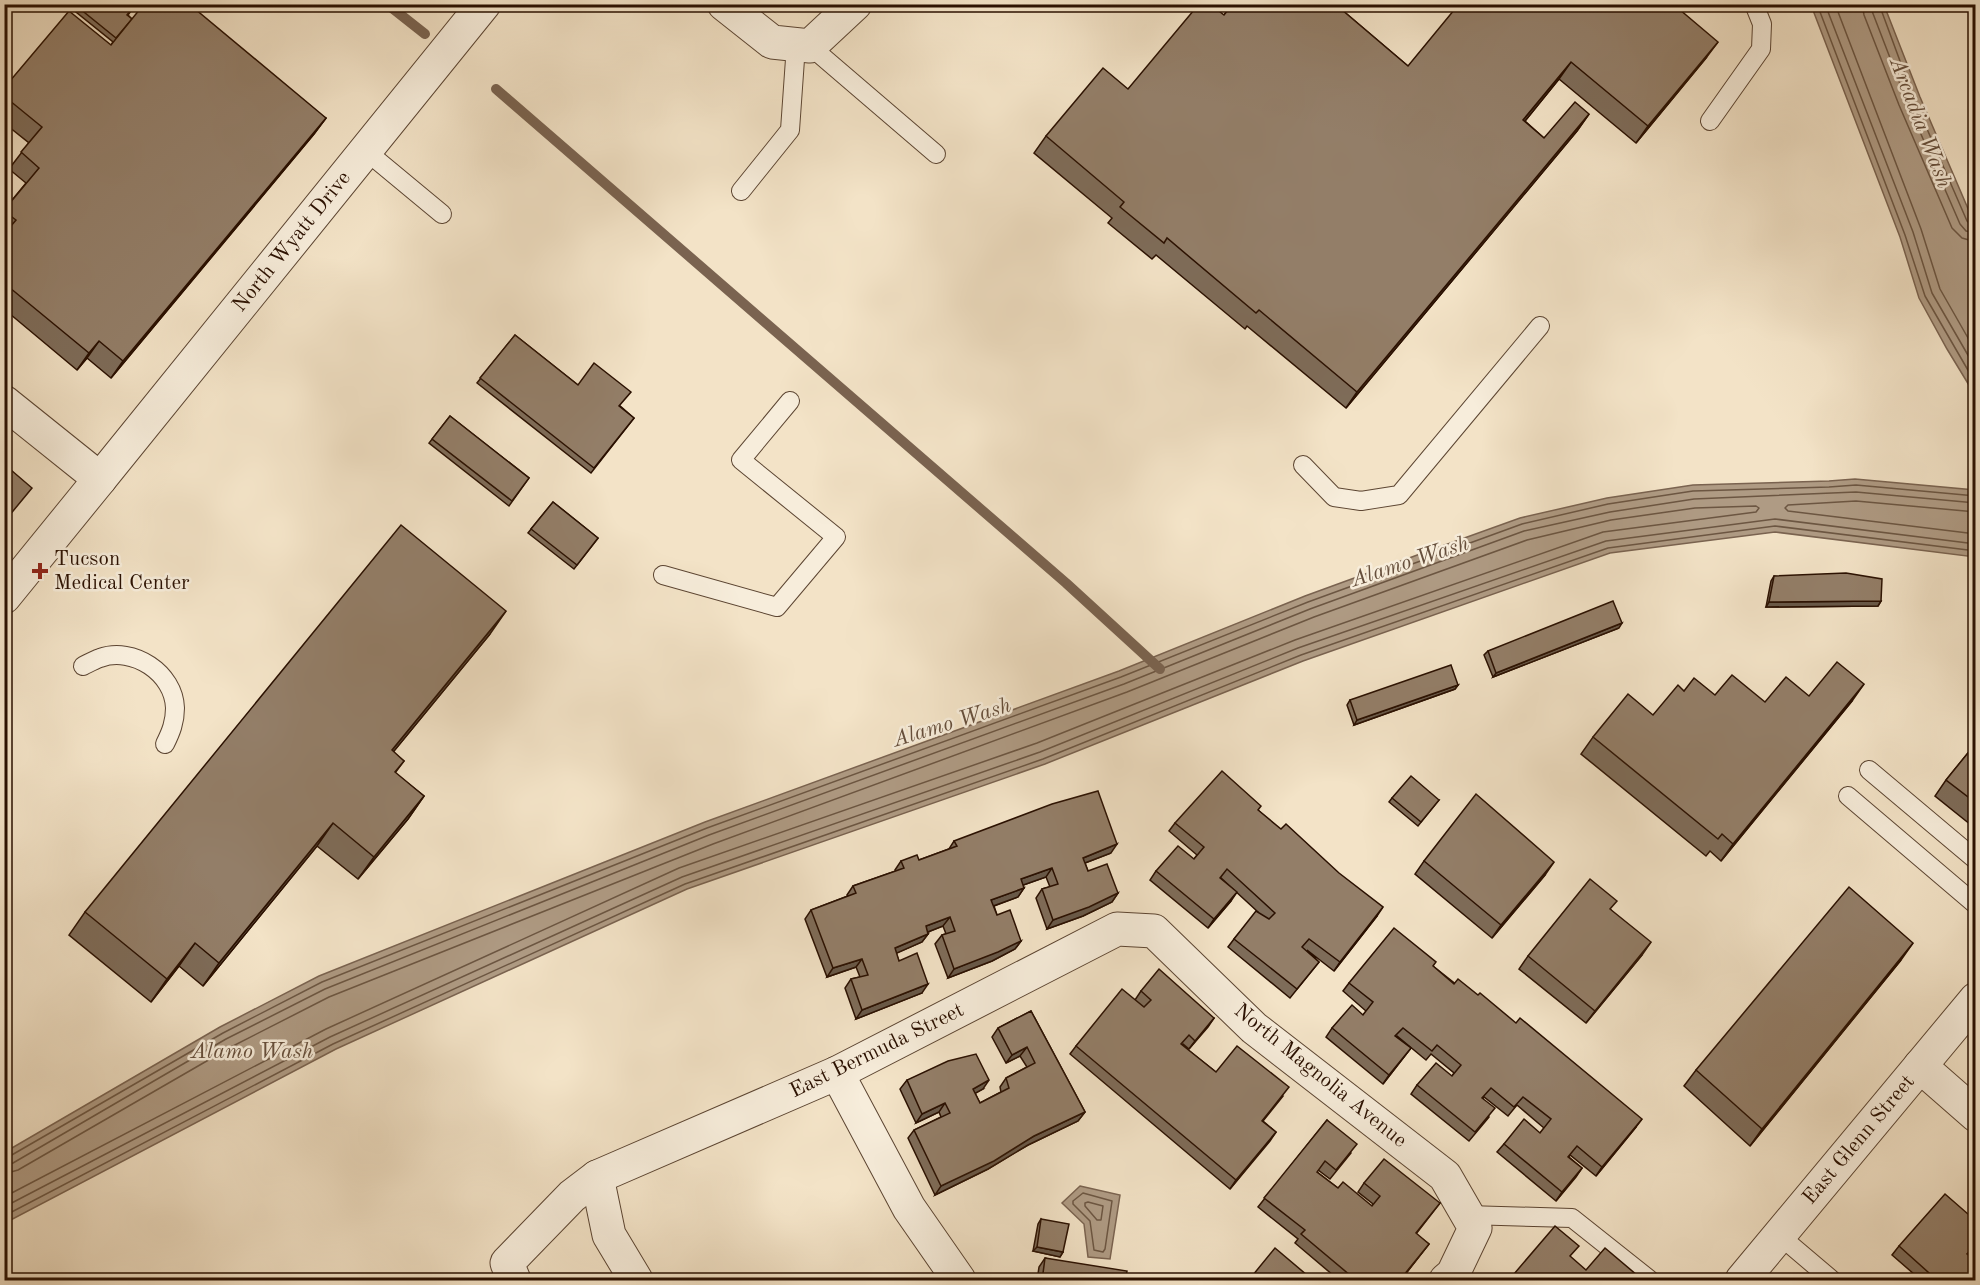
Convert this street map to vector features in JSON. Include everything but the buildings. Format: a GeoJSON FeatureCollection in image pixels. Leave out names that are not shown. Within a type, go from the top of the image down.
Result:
{"type":"FeatureCollection","features":[{"type":"Feature","properties":{"kind":"street","name":"North Wyatt Drive"},"geometry":{"type":"LineString","coordinates":[[4,597],[484,4]]}},
{"type":"Feature","properties":{"kind":"street"},"geometry":{"type":"LineString","coordinates":[[724,4],[772,42],[803,45],[855,4]]}},
{"type":"Feature","properties":{"kind":"street"},"geometry":{"type":"LineString","coordinates":[[4,402],[100,479]]}},
{"type":"Feature","properties":{"kind":"street","name":"East Bermuda Street"},"geometry":{"type":"LineString","coordinates":[[514,1281],[507,1263],[572,1196],[597,1177],[837,1073],[1117,929],[1154,931]]}},
{"type":"Feature","properties":{"kind":"street","name":"North Magnolia Avenue"},"geometry":{"type":"LineString","coordinates":[[1154,931],[1254,1028],[1445,1176],[1471,1221]]}},
{"type":"Feature","properties":{"kind":"street","name":"East Glenn Street"},"geometry":{"type":"LineString","coordinates":[[1742,1281],[1976,999]]}},
{"type":"Feature","properties":{"kind":"street"},"geometry":{"type":"LineString","coordinates":[[1920,1066],[1976,1115]]}},
{"type":"Feature","properties":{"kind":"street"},"geometry":{"type":"LineString","coordinates":[[837,1073],[909,1208],[959,1281]]}},
{"type":"Feature","properties":{"kind":"street"},"geometry":{"type":"LineString","coordinates":[[597,1177],[609,1235],[636,1281]]}},
{"type":"Feature","properties":{"kind":"street"},"geometry":{"type":"LineString","coordinates":[[1446,1281],[1453,1274],[1471,1221]]}},
{"type":"Feature","properties":{"kind":"lane"},"geometry":{"type":"LineString","coordinates":[[1710,121],[1761,49],[1762,24],[1755,4]]}},
{"type":"Feature","properties":{"kind":"lane"},"geometry":{"type":"LineString","coordinates":[[803,45],[936,154]]}},
{"type":"Feature","properties":{"kind":"lane"},"geometry":{"type":"LineString","coordinates":[[741,190],[790,130],[803,45]]}},
{"type":"Feature","properties":{"kind":"lane"},"geometry":{"type":"LineString","coordinates":[[366,151],[442,214]]}},
{"type":"Feature","properties":{"kind":"lane"},"geometry":{"type":"LineString","coordinates":[[1304,465],[1334,497],[1361,501],[1399,495],[1540,326]]}},
{"type":"Feature","properties":{"kind":"lane"},"geometry":{"type":"LineString","coordinates":[[663,575],[777,607],[836,537],[741,460],[790,400]]}},
{"type":"Feature","properties":{"kind":"lane"},"geometry":{"type":"LineString","coordinates":[[83,666],[101,657],[121,655],[141,659],[157,670],[169,687],[175,706],[173,726],[165,744]]}},
{"type":"Feature","properties":{"kind":"lane"},"geometry":{"type":"LineString","coordinates":[[1869,770],[1976,860]]}},
{"type":"Feature","properties":{"kind":"lane"},"geometry":{"type":"LineString","coordinates":[[1848,796],[1976,905]]}},
{"type":"Feature","properties":{"kind":"lane"},"geometry":{"type":"LineString","coordinates":[[1471,1221],[1572,1218],[1650,1281]]}},
{"type":"Feature","properties":{"kind":"lane"},"geometry":{"type":"LineString","coordinates":[[1779,1235],[1832,1281]]}},
{"type":"Feature","properties":{"kind":"water","name":"Arcadia Wash"},"geometry":{"type":"Polygon","coordinates":[[[1811,5],[1884,5],[1920,97],[1975,225],[1975,395],[1919,298],[1900,237],[1811,5]]]}},
{"type":"Feature","properties":{"kind":"water","name":"Alamo Wash"},"geometry":{"type":"Polygon","coordinates":[[[1855,479],[1975,490],[1975,557],[1775,532],[1610,553],[1303,661],[1045,764],[687,889],[336,1049],[5,1223],[5,1152],[220,1027],[319,976],[705,822],[1119,671],[1305,596],[1520,518],[1607,498],[1693,485],[1855,479]]]}},
{"type":"Feature","properties":{"kind":"water"},"geometry":{"type":"Polygon","coordinates":[[[1080,1186],[1120,1195],[1110,1259],[1088,1257],[1084,1224],[1062,1203],[1080,1186]]]}},
{"type":"Feature","properties":{"kind":"waterway"},"geometry":{"type":"LineString","coordinates":[[387,4],[425,34]]}},
{"type":"Feature","properties":{"kind":"waterway"},"geometry":{"type":"LineString","coordinates":[[496,89],[1066,583],[1160,669]]}},
{"type":"Feature","properties":{"kind":"place","name":"Tucson Medical Center"},"geometry":{"type":"Point","coordinates":[40,571]}}]}
